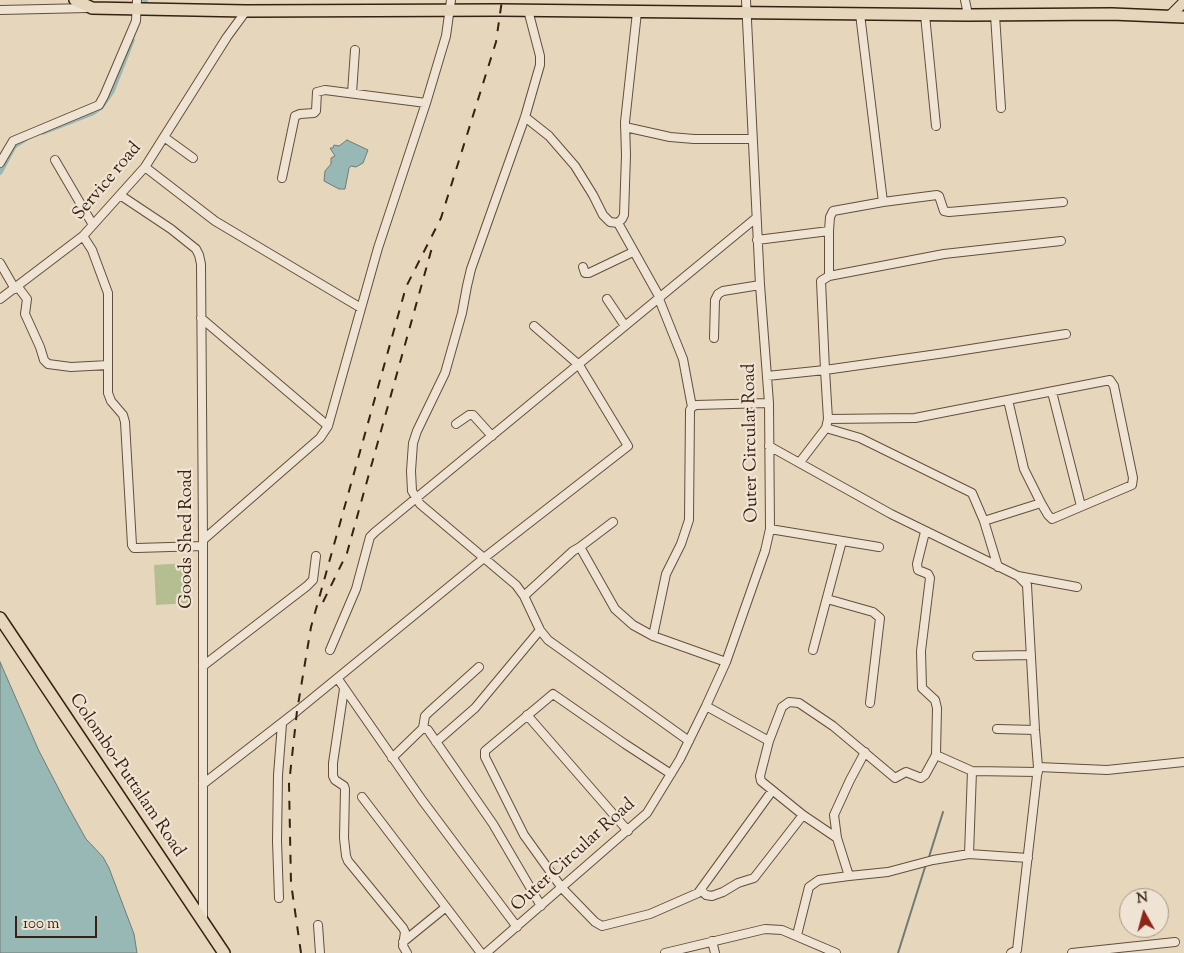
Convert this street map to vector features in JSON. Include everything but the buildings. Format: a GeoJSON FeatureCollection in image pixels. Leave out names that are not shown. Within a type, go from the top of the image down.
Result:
{"type":"FeatureCollection","features":[{"type":"Feature","properties":{"kind":"highway"},"geometry":{"type":"LineString","coordinates":[[75,0],[92,8],[137,4],[190,5],[246,11],[352,6],[451,5],[528,10],[637,12],[925,15],[1112,14],[1184,17]]}},
{"type":"Feature","properties":{"kind":"highway","name":"Colombo-Puttalam Road"},"geometry":{"type":"LineString","coordinates":[[0,618],[224,953]]}},
{"type":"Feature","properties":{"kind":"main road"},"geometry":{"type":"LineString","coordinates":[[1170,16],[1184,2]]}},
{"type":"Feature","properties":{"kind":"street","name":"Outer Circular Road"},"geometry":{"type":"LineString","coordinates":[[486,953],[647,813],[689,741],[726,662],[765,551],[770,529],[771,463],[769,403],[756,218],[746,0]]}},
{"type":"Feature","properties":{"kind":"street"},"geometry":{"type":"LineString","coordinates":[[965,0],[968,15]]}},
{"type":"Feature","properties":{"kind":"street"},"geometry":{"type":"LineString","coordinates":[[0,163],[13,141],[99,105],[136,21],[137,4]]}},
{"type":"Feature","properties":{"kind":"street"},"geometry":{"type":"LineString","coordinates":[[83,236],[92,250],[108,293],[108,393],[111,401],[123,415],[125,422],[132,545],[136,548],[203,543],[320,438],[328,426],[378,248],[446,36],[451,5]]}},
{"type":"Feature","properties":{"kind":"street"},"geometry":{"type":"LineString","coordinates":[[0,10],[92,8]]}},
{"type":"Feature","properties":{"kind":"street"},"geometry":{"type":"LineString","coordinates":[[528,10],[540,56],[540,65],[471,270],[462,313],[445,373],[413,442],[412,491],[416,499],[516,585],[524,596],[540,630],[548,640],[689,741]]}},
{"type":"Feature","properties":{"kind":"street","name":"Service road"},"geometry":{"type":"LineString","coordinates":[[0,299],[83,236],[145,167],[227,37],[246,11]]}},
{"type":"Feature","properties":{"kind":"street"},"geometry":{"type":"LineString","coordinates":[[524,117],[549,136],[575,166],[594,195],[603,215],[610,222],[618,222],[622,219],[624,214],[626,155],[625,127],[637,12]]}},
{"type":"Feature","properties":{"kind":"street"},"geometry":{"type":"LineString","coordinates":[[860,14],[883,202]]}},
{"type":"Feature","properties":{"kind":"street"},"geometry":{"type":"LineString","coordinates":[[925,15],[936,126]]}},
{"type":"Feature","properties":{"kind":"street"},"geometry":{"type":"LineString","coordinates":[[995,15],[1001,108]]}},
{"type":"Feature","properties":{"kind":"street"},"geometry":{"type":"LineString","coordinates":[[352,92],[354,50]]}},
{"type":"Feature","properties":{"kind":"street"},"geometry":{"type":"LineString","coordinates":[[282,178],[295,116],[316,111],[317,92],[325,90],[352,92],[426,103]]}},
{"type":"Feature","properties":{"kind":"street"},"geometry":{"type":"LineString","coordinates":[[625,127],[670,137],[752,139]]}},
{"type":"Feature","properties":{"kind":"street"},"geometry":{"type":"LineString","coordinates":[[164,137],[192,158]]}},
{"type":"Feature","properties":{"kind":"street"},"geometry":{"type":"LineString","coordinates":[[55,160],[93,226]]}},
{"type":"Feature","properties":{"kind":"street"},"geometry":{"type":"LineString","coordinates":[[145,167],[215,221],[362,308]]}},
{"type":"Feature","properties":{"kind":"street","name":"Goods Shed Road"},"geometry":{"type":"LineString","coordinates":[[120,195],[171,229],[196,249],[200,256],[201,264],[204,923]]}},
{"type":"Feature","properties":{"kind":"street"},"geometry":{"type":"LineString","coordinates":[[829,276],[829,231],[830,217],[833,211],[937,195],[944,211],[949,212],[1063,202]]}},
{"type":"Feature","properties":{"kind":"street"},"geometry":{"type":"LineString","coordinates":[[330,650],[356,589],[370,537],[756,218]]}},
{"type":"Feature","properties":{"kind":"street"},"geometry":{"type":"LineString","coordinates":[[618,222],[659,299],[683,359],[692,407],[690,410],[689,520],[681,544],[666,574],[653,636]]}},
{"type":"Feature","properties":{"kind":"street"},"geometry":{"type":"LineString","coordinates":[[758,240],[829,231]]}},
{"type":"Feature","properties":{"kind":"street"},"geometry":{"type":"LineString","coordinates":[[800,462],[826,428],[828,419],[821,281],[829,276],[944,254],[1061,241]]}},
{"type":"Feature","properties":{"kind":"street"},"geometry":{"type":"LineString","coordinates":[[583,268],[585,273],[589,274],[633,252]]}},
{"type":"Feature","properties":{"kind":"street"},"geometry":{"type":"LineString","coordinates":[[0,263],[16,288],[27,299],[25,314],[44,360],[48,364],[71,367],[108,364]]}},
{"type":"Feature","properties":{"kind":"street"},"geometry":{"type":"LineString","coordinates":[[714,338],[715,300],[718,294],[723,290],[760,285]]}},
{"type":"Feature","properties":{"kind":"street"},"geometry":{"type":"LineString","coordinates":[[607,299],[625,326]]}},
{"type":"Feature","properties":{"kind":"street"},"geometry":{"type":"LineString","coordinates":[[201,318],[328,426]]}},
{"type":"Feature","properties":{"kind":"street"},"geometry":{"type":"LineString","coordinates":[[203,784],[282,724],[484,558],[628,446],[579,365],[534,326]]}},
{"type":"Feature","properties":{"kind":"street"},"geometry":{"type":"LineString","coordinates":[[766,376],[825,370],[1066,334]]}},
{"type":"Feature","properties":{"kind":"street"},"geometry":{"type":"LineString","coordinates":[[828,419],[915,418],[1110,380],[1114,386],[1133,478],[1132,485],[1052,518],[1041,503],[1024,469],[1008,400]]}},
{"type":"Feature","properties":{"kind":"street"},"geometry":{"type":"LineString","coordinates":[[1052,392],[1082,506]]}},
{"type":"Feature","properties":{"kind":"street"},"geometry":{"type":"LineString","coordinates":[[692,407],[696,405],[769,403]]}},
{"type":"Feature","properties":{"kind":"street"},"geometry":{"type":"LineString","coordinates":[[456,424],[473,414],[492,436]]}},
{"type":"Feature","properties":{"kind":"street"},"geometry":{"type":"LineString","coordinates":[[826,428],[860,438],[972,492],[984,521],[998,567]]}},
{"type":"Feature","properties":{"kind":"street"},"geometry":{"type":"LineString","coordinates":[[769,446],[925,532],[998,567],[1018,576],[1077,587]]}},
{"type":"Feature","properties":{"kind":"street"},"geometry":{"type":"LineString","coordinates":[[984,521],[1041,503]]}},
{"type":"Feature","properties":{"kind":"street"},"geometry":{"type":"LineString","coordinates":[[524,596],[573,551],[613,522]]}},
{"type":"Feature","properties":{"kind":"street"},"geometry":{"type":"LineString","coordinates":[[770,529],[879,547]]}},
{"type":"Feature","properties":{"kind":"street"},"geometry":{"type":"LineString","coordinates":[[837,838],[803,815],[761,781],[760,776],[769,741],[782,707],[785,704],[799,703],[833,726],[896,778],[906,772],[922,778],[925,775],[936,754],[937,708],[935,700],[922,688],[921,651],[930,578],[928,574],[918,570],[917,564],[925,532]]}},
{"type":"Feature","properties":{"kind":"street"},"geometry":{"type":"LineString","coordinates":[[813,650],[842,541]]}},
{"type":"Feature","properties":{"kind":"street"},"geometry":{"type":"LineString","coordinates":[[580,547],[615,609],[633,625],[653,636],[726,662]]}},
{"type":"Feature","properties":{"kind":"street"},"geometry":{"type":"LineString","coordinates":[[203,666],[307,586],[312,580],[316,556]]}},
{"type":"Feature","properties":{"kind":"street"},"geometry":{"type":"LineString","coordinates":[[1015,952],[1038,770],[1027,585],[1018,576]]}},
{"type":"Feature","properties":{"kind":"street"},"geometry":{"type":"LineString","coordinates":[[827,599],[873,612],[880,618],[870,703]]}},
{"type":"Feature","properties":{"kind":"street"},"geometry":{"type":"LineString","coordinates":[[436,742],[476,708],[540,630]]}},
{"type":"Feature","properties":{"kind":"street"},"geometry":{"type":"LineString","coordinates":[[977,656],[1031,655]]}},
{"type":"Feature","properties":{"kind":"street"},"geometry":{"type":"LineString","coordinates":[[392,758],[423,728],[425,716],[479,667]]}},
{"type":"Feature","properties":{"kind":"street"},"geometry":{"type":"LineString","coordinates":[[338,679],[422,800],[517,927]]}},
{"type":"Feature","properties":{"kind":"street"},"geometry":{"type":"LineString","coordinates":[[344,689],[333,763],[333,778],[344,786],[345,789],[344,838],[346,856],[348,861],[403,928],[405,932],[403,942],[407,953]]}},
{"type":"Feature","properties":{"kind":"street"},"geometry":{"type":"LineString","coordinates":[[671,774],[625,744],[557,695],[550,695],[485,751],[484,754],[524,835],[562,888],[595,922],[602,926],[650,914],[698,894],[772,791]]}},
{"type":"Feature","properties":{"kind":"street"},"geometry":{"type":"LineString","coordinates":[[706,706],[769,741]]}},
{"type":"Feature","properties":{"kind":"street"},"geometry":{"type":"LineString","coordinates":[[527,715],[628,830]]}},
{"type":"Feature","properties":{"kind":"street"},"geometry":{"type":"LineString","coordinates":[[279,898],[277,831],[278,775],[282,724]]}},
{"type":"Feature","properties":{"kind":"street"},"geometry":{"type":"LineString","coordinates":[[423,728],[428,730],[493,824],[542,906]]}},
{"type":"Feature","properties":{"kind":"street"},"geometry":{"type":"LineString","coordinates":[[997,729],[1035,730]]}},
{"type":"Feature","properties":{"kind":"street"},"geometry":{"type":"LineString","coordinates":[[849,876],[837,838],[834,815],[865,752]]}},
{"type":"Feature","properties":{"kind":"street"},"geometry":{"type":"LineString","coordinates":[[936,754],[972,771],[1106,770],[1184,762]]}},
{"type":"Feature","properties":{"kind":"street"},"geometry":{"type":"LineString","coordinates":[[969,854],[972,771]]}},
{"type":"Feature","properties":{"kind":"street"},"geometry":{"type":"LineString","coordinates":[[362,797],[481,953]]}},
{"type":"Feature","properties":{"kind":"street"},"geometry":{"type":"LineString","coordinates":[[701,890],[706,895],[712,896],[724,892],[738,883],[754,878],[803,815]]}},
{"type":"Feature","properties":{"kind":"street"},"geometry":{"type":"LineString","coordinates":[[797,935],[809,887],[819,880],[888,872],[934,860],[969,854],[1028,858]]}},
{"type":"Feature","properties":{"kind":"street"},"geometry":{"type":"LineString","coordinates":[[403,942],[446,907]]}},
{"type":"Feature","properties":{"kind":"street"},"geometry":{"type":"LineString","coordinates":[[318,925],[320,953]]}},
{"type":"Feature","properties":{"kind":"street"},"geometry":{"type":"LineString","coordinates":[[666,953],[765,928],[782,930],[797,935],[836,953]]}},
{"type":"Feature","properties":{"kind":"street"},"geometry":{"type":"LineString","coordinates":[[712,941],[716,953]]}},
{"type":"Feature","properties":{"kind":"street"},"geometry":{"type":"LineString","coordinates":[[1072,953],[1175,942]]}},
{"type":"Feature","properties":{"kind":"green space"},"geometry":{"type":"Polygon","coordinates":[[[186,563],[189,603],[156,605],[154,565],[186,563]]]}},
{"type":"Feature","properties":{"kind":"water"},"geometry":{"type":"Polygon","coordinates":[[[347,140],[368,150],[363,163],[349,168],[345,189],[339,189],[324,181],[325,171],[331,164],[331,158],[335,156],[330,148],[333,148],[334,145],[339,146],[347,140]]]}},
{"type":"Feature","properties":{"kind":"water"},"geometry":{"type":"Polygon","coordinates":[[[0,662],[39,751],[66,803],[86,839],[103,857],[109,868],[134,934],[137,953],[0,953],[0,662]]]}},
{"type":"Feature","properties":{"kind":"waterway"},"geometry":{"type":"LineString","coordinates":[[43,132],[92,113],[101,107],[112,91],[132,40]]}},
{"type":"Feature","properties":{"kind":"waterway"},"geometry":{"type":"LineString","coordinates":[[0,172],[14,146],[25,139]]}},
{"type":"Feature","properties":{"kind":"waterway"},"geometry":{"type":"LineString","coordinates":[[929,857],[943,812]]}},
{"type":"Feature","properties":{"kind":"waterway"},"geometry":{"type":"LineString","coordinates":[[898,953],[926,864]]}},
{"type":"Feature","properties":{"kind":"railway"},"geometry":{"type":"LineString","coordinates":[[301,953],[291,883],[289,784],[297,711],[311,627],[406,287],[441,218],[496,42],[502,0]]}},
{"type":"Feature","properties":{"kind":"railway"},"geometry":{"type":"LineString","coordinates":[[323,602],[347,553],[433,244]]}}]}
